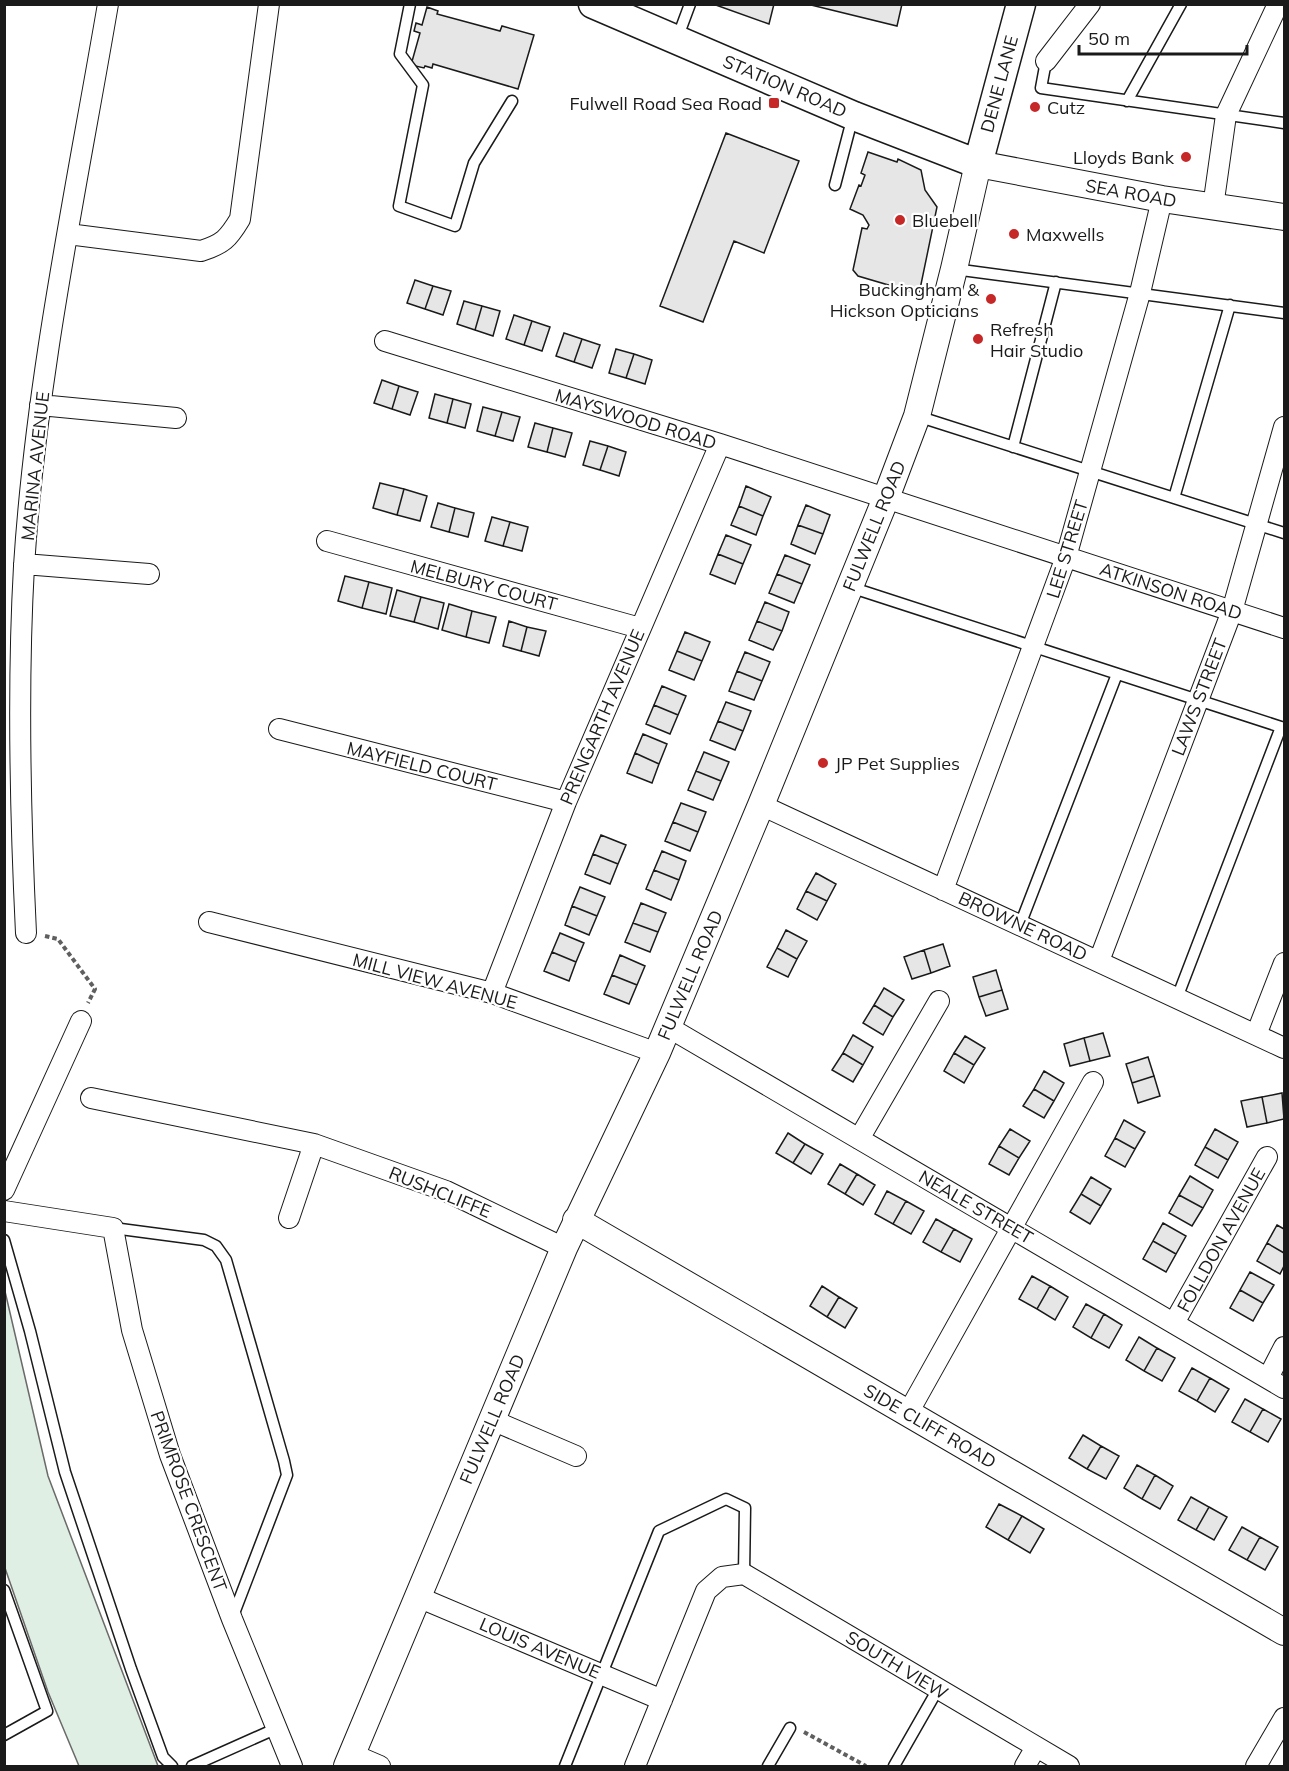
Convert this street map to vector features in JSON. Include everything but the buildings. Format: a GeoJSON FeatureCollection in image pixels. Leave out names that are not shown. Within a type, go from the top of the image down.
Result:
{"type":"FeatureCollection","features":[{"type":"Feature","properties":{"kind":"main road","name":"STATION ROAD"},"geometry":{"type":"LineString","coordinates":[[593,4],[854,116],[978,165]]}},
{"type":"Feature","properties":{"kind":"main road","name":"DENE LANE"},"geometry":{"type":"LineString","coordinates":[[978,165],[1021,4]]}},
{"type":"Feature","properties":{"kind":"street","name":"MARINA AVENUE"},"geometry":{"type":"LineString","coordinates":[[26,933],[20,803],[19,708],[24,564],[40,405],[108,4]]}},
{"type":"Feature","properties":{"kind":"street"},"geometry":{"type":"LineString","coordinates":[[68,234],[201,251],[218,246],[230,237],[240,219],[269,4]]}},
{"type":"Feature","properties":{"kind":"street"},"geometry":{"type":"LineString","coordinates":[[1046,61],[1090,4]]}},
{"type":"Feature","properties":{"kind":"street"},"geometry":{"type":"LineString","coordinates":[[1213,207],[1226,115],[1278,4]]}},
{"type":"Feature","properties":{"kind":"street","name":"SEA ROAD"},"geometry":{"type":"LineString","coordinates":[[978,165],[1162,199],[1284,217]]}},
{"type":"Feature","properties":{"kind":"street","name":"FULWELL ROAD"},"geometry":{"type":"LineString","coordinates":[[349,1760],[576,1220],[657,1053],[886,498],[916,416],[978,165]]}},
{"type":"Feature","properties":{"kind":"street","name":"LEE STREET"},"geometry":{"type":"LineString","coordinates":[[944,890],[1066,557],[1140,293],[1162,199]]}},
{"type":"Feature","properties":{"kind":"street","name":"MAYSWOOD ROAD"},"geometry":{"type":"LineString","coordinates":[[385,341],[720,444],[886,498]]}},
{"type":"Feature","properties":{"kind":"street"},"geometry":{"type":"LineString","coordinates":[[40,405],[176,418]]}},
{"type":"Feature","properties":{"kind":"street","name":"LAWS STREET"},"geometry":{"type":"LineString","coordinates":[[1099,961],[1232,611],[1284,427]]}},
{"type":"Feature","properties":{"kind":"street","name":"PRENGARTH AVENUE"},"geometry":{"type":"LineString","coordinates":[[492,993],[566,802],[720,444]]}},
{"type":"Feature","properties":{"kind":"street","name":"ATKINSON ROAD"},"geometry":{"type":"LineString","coordinates":[[886,498],[1284,628]]}},
{"type":"Feature","properties":{"kind":"street","name":"MELBURY COURT"},"geometry":{"type":"LineString","coordinates":[[327,541],[640,628]]}},
{"type":"Feature","properties":{"kind":"street"},"geometry":{"type":"LineString","coordinates":[[24,564],[149,574]]}},
{"type":"Feature","properties":{"kind":"street","name":"MAYFIELD COURT"},"geometry":{"type":"LineString","coordinates":[[279,729],[566,802]]}},
{"type":"Feature","properties":{"kind":"street","name":"BROWNE ROAD"},"geometry":{"type":"LineString","coordinates":[[761,805],[1284,1048]]}},
{"type":"Feature","properties":{"kind":"street","name":"MILL VIEW AVENUE"},"geometry":{"type":"LineString","coordinates":[[209,922],[492,993],[657,1053]]}},
{"type":"Feature","properties":{"kind":"street"},"geometry":{"type":"LineString","coordinates":[[1256,1035],[1284,963]]}},
{"type":"Feature","properties":{"kind":"street"},"geometry":{"type":"LineString","coordinates":[[859,1139],[939,1000]]}},
{"type":"Feature","properties":{"kind":"street"},"geometry":{"type":"LineString","coordinates":[[4,1190],[62,1040],[81,1021]]}},
{"type":"Feature","properties":{"kind":"street","name":"NEALE STREET"},"geometry":{"type":"LineString","coordinates":[[668,1027],[1276,1383]]}},
{"type":"Feature","properties":{"kind":"street"},"geometry":{"type":"LineString","coordinates":[[908,1413],[1093,1082]]}},
{"type":"Feature","properties":{"kind":"street","name":"RUSHCLIFFE"},"geometry":{"type":"LineString","coordinates":[[91,1098],[314,1144],[446,1191],[564,1248]]}},
{"type":"Feature","properties":{"kind":"street"},"geometry":{"type":"LineString","coordinates":[[289,1218],[314,1144]]}},
{"type":"Feature","properties":{"kind":"street","name":"FOLLDON AVENUE"},"geometry":{"type":"LineString","coordinates":[[1174,1323],[1267,1157]]}},
{"type":"Feature","properties":{"kind":"street"},"geometry":{"type":"LineString","coordinates":[[4,1210],[113,1228]]}},
{"type":"Feature","properties":{"kind":"street","name":"SIDE CLIFF ROAD"},"geometry":{"type":"LineString","coordinates":[[576,1220],[1284,1632]]}},
{"type":"Feature","properties":{"kind":"street","name":"PRIMROSE CRESCENT"},"geometry":{"type":"LineString","coordinates":[[113,1228],[132,1330],[170,1455],[231,1619],[292,1767]]}},
{"type":"Feature","properties":{"kind":"street"},"geometry":{"type":"LineString","coordinates":[[1276,1383],[1284,1347]]}},
{"type":"Feature","properties":{"kind":"street"},"geometry":{"type":"LineString","coordinates":[[492,1420],[576,1456]]}},
{"type":"Feature","properties":{"kind":"street"},"geometry":{"type":"LineString","coordinates":[[635,1767],[706,1591],[722,1577],[744,1574]]}},
{"type":"Feature","properties":{"kind":"street","name":"SOUTH VIEW"},"geometry":{"type":"LineString","coordinates":[[744,1574],[1069,1767]]}},
{"type":"Feature","properties":{"kind":"street","name":"LOUIS AVENUE"},"geometry":{"type":"LineString","coordinates":[[418,1597],[662,1700]]}},
{"type":"Feature","properties":{"kind":"street"},"geometry":{"type":"LineString","coordinates":[[1256,1767],[1284,1718]]}},
{"type":"Feature","properties":{"kind":"street"},"geometry":{"type":"LineString","coordinates":[[1025,1767],[1036,1747]]}},
{"type":"Feature","properties":{"kind":"street"},"geometry":{"type":"LineString","coordinates":[[349,1760],[380,1767]]}},
{"type":"Feature","properties":{"kind":"lane"},"geometry":{"type":"LineString","coordinates":[[410,4],[400,54],[423,85],[399,206],[455,226],[474,163],[512,101]]}},
{"type":"Feature","properties":{"kind":"lane"},"geometry":{"type":"LineString","coordinates":[[677,39],[690,4]]}},
{"type":"Feature","properties":{"kind":"lane"},"geometry":{"type":"LineString","coordinates":[[1126,100],[1180,4]]}},
{"type":"Feature","properties":{"kind":"lane"},"geometry":{"type":"LineString","coordinates":[[1046,61],[1041,88],[1284,123]]}},
{"type":"Feature","properties":{"kind":"lane"},"geometry":{"type":"LineString","coordinates":[[835,184],[854,116]]}},
{"type":"Feature","properties":{"kind":"lane"},"geometry":{"type":"LineString","coordinates":[[954,269],[1284,312]]}},
{"type":"Feature","properties":{"kind":"lane"},"geometry":{"type":"LineString","coordinates":[[1013,447],[1056,282]]}},
{"type":"Feature","properties":{"kind":"lane"},"geometry":{"type":"LineString","coordinates":[[1174,498],[1230,305]]}},
{"type":"Feature","properties":{"kind":"lane"},"geometry":{"type":"LineString","coordinates":[[916,416],[1284,533]]}},
{"type":"Feature","properties":{"kind":"lane"},"geometry":{"type":"LineString","coordinates":[[850,587],[1283,728],[1177,998]]}},
{"type":"Feature","properties":{"kind":"lane"},"geometry":{"type":"LineString","coordinates":[[1020,925],[1117,674]]}},
{"type":"Feature","properties":{"kind":"lane"},"geometry":{"type":"LineString","coordinates":[[113,1228],[204,1239],[216,1246],[226,1260],[287,1475],[231,1619]]}},
{"type":"Feature","properties":{"kind":"lane"},"geometry":{"type":"LineString","coordinates":[[4,1240],[30,1331],[65,1472],[131,1669],[163,1757],[172,1767]]}},
{"type":"Feature","properties":{"kind":"lane"},"geometry":{"type":"LineString","coordinates":[[565,1767],[659,1531],[726,1499],[745,1508],[744,1574]]}},
{"type":"Feature","properties":{"kind":"lane"},"geometry":{"type":"LineString","coordinates":[[4,1590],[47,1711],[4,1735]]}},
{"type":"Feature","properties":{"kind":"lane"},"geometry":{"type":"LineString","coordinates":[[894,1767],[938,1689]]}},
{"type":"Feature","properties":{"kind":"lane"},"geometry":{"type":"LineString","coordinates":[[768,1767],[790,1728]]}},
{"type":"Feature","properties":{"kind":"lane"},"geometry":{"type":"LineString","coordinates":[[192,1767],[275,1729]]}},
{"type":"Feature","properties":{"kind":"path"},"geometry":{"type":"LineString","coordinates":[[26,933],[58,939],[95,988],[81,1021]]}},
{"type":"Feature","properties":{"kind":"path"},"geometry":{"type":"LineString","coordinates":[[790,1728],[792,1725],[866,1767]]}},
{"type":"Feature","properties":{"kind":"green space"},"geometry":{"type":"Polygon","coordinates":[[[4,1287],[48,1476],[158,1766],[79,1766],[48,1692],[5,1568],[4,1287]]]}},
{"type":"Feature","properties":{"kind":"place","name":"Fulwell Road Sea Road"},"geometry":{"type":"Point","coordinates":[774,103]}},
{"type":"Feature","properties":{"kind":"place","name":"Cutz"},"geometry":{"type":"Point","coordinates":[1035,107]}},
{"type":"Feature","properties":{"kind":"place","name":"Lloyds Bank"},"geometry":{"type":"Point","coordinates":[1186,157]}},
{"type":"Feature","properties":{"kind":"place","name":"Bluebell"},"geometry":{"type":"Point","coordinates":[900,220]}},
{"type":"Feature","properties":{"kind":"place","name":"Maxwells"},"geometry":{"type":"Point","coordinates":[1014,234]}},
{"type":"Feature","properties":{"kind":"place","name":"Buckingham & Hickson Opticians"},"geometry":{"type":"Point","coordinates":[991,299]}},
{"type":"Feature","properties":{"kind":"place","name":"Refresh Hair Studio"},"geometry":{"type":"Point","coordinates":[978,339]}},
{"type":"Feature","properties":{"kind":"place","name":"JP Pet Supplies"},"geometry":{"type":"Point","coordinates":[823,763]}}]}
